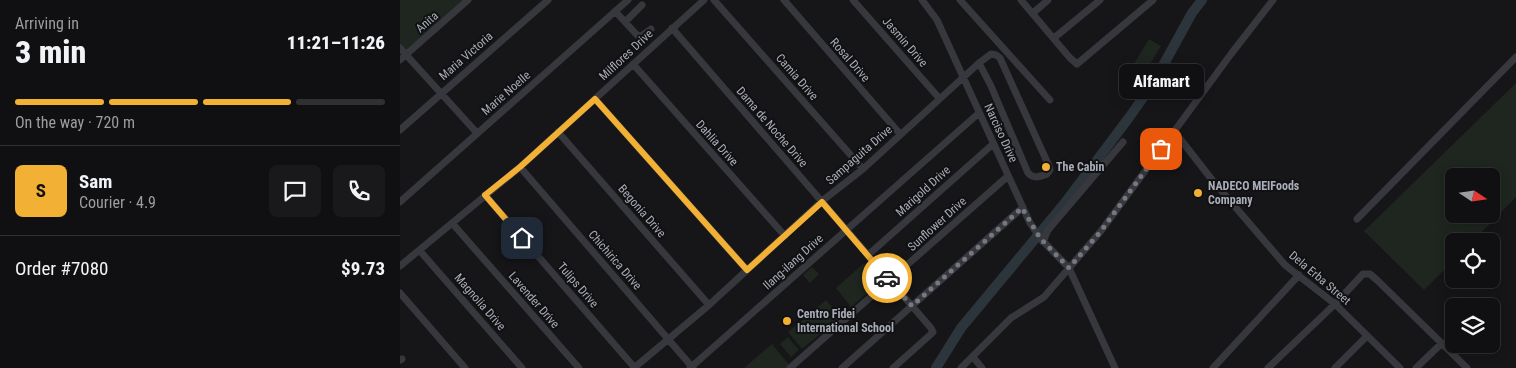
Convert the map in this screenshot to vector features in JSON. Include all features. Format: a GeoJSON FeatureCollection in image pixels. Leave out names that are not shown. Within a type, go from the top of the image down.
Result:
{"type":"FeatureCollection","features":[{"type":"Feature","properties":{"kind":"street","name":"Anita"},"geometry":{"type":"LineString","coordinates":[[400,60],[468,0]]}},
{"type":"Feature","properties":{"kind":"street","name":"Maria Victoria"},"geometry":{"type":"LineString","coordinates":[[400,130],[548,0]]}},
{"type":"Feature","properties":{"kind":"street","name":"Marie Noelle"},"geometry":{"type":"LineString","coordinates":[[400,202],[628,0]]}},
{"type":"Feature","properties":{"kind":"street","name":"Milflores Drive"},"geometry":{"type":"LineString","coordinates":[[400,266],[520,167],[704,0]]}},
{"type":"Feature","properties":{"kind":"street","name":"Camia Drive"},"geometry":{"type":"LineString","coordinates":[[714,0],[863,168]]}},
{"type":"Feature","properties":{"kind":"street","name":"Rosal Drive"},"geometry":{"type":"LineString","coordinates":[[784,0],[900,134]]}},
{"type":"Feature","properties":{"kind":"street","name":"Jasmin Drive"},"geometry":{"type":"LineString","coordinates":[[854,0],[939,98]]}},
{"type":"Feature","properties":{"kind":"street","name":"Narciso Drive"},"geometry":{"type":"LineString","coordinates":[[922,0],[937,20],[1022,208],[1041,240],[1069,268]]}},
{"type":"Feature","properties":{"kind":"street"},"geometry":{"type":"LineString","coordinates":[[960,0],[1050,100]]}},
{"type":"Feature","properties":{"kind":"street"},"geometry":{"type":"LineString","coordinates":[[1021,0],[1077,64],[1153,0]]}},
{"type":"Feature","properties":{"kind":"street"},"geometry":{"type":"LineString","coordinates":[[1033,13],[1048,0]]}},
{"type":"Feature","properties":{"kind":"street"},"geometry":{"type":"LineString","coordinates":[[1054,38],[1100,0]]}},
{"type":"Feature","properties":{"kind":"street"},"geometry":{"type":"LineString","coordinates":[[961,368],[1011,318],[1044,297],[1101,231],[1273,0]]}},
{"type":"Feature","properties":{"kind":"street"},"geometry":{"type":"LineString","coordinates":[[625,22],[642,5]]}},
{"type":"Feature","properties":{"kind":"street"},"geometry":{"type":"LineString","coordinates":[[615,11],[640,36],[651,30]]}},
{"type":"Feature","properties":{"kind":"street","name":"Dama de Noche Drive"},"geometry":{"type":"LineString","coordinates":[[672,28],[932,328],[933,332],[893,368]]}},
{"type":"Feature","properties":{"kind":"street"},"geometry":{"type":"LineString","coordinates":[[400,48],[477,133]]}},
{"type":"Feature","properties":{"kind":"street"},"geometry":{"type":"LineString","coordinates":[[991,54],[1000,58],[1050,166],[1047,174],[1036,178],[1028,173],[1007,122],[979,63],[991,54]]}},
{"type":"Feature","properties":{"kind":"street"},"geometry":{"type":"LineString","coordinates":[[1357,219],[1516,57]]}},
{"type":"Feature","properties":{"kind":"street","name":"Sampaguita Drive"},"geometry":{"type":"LineString","coordinates":[[634,368],[709,305],[979,63]]}},
{"type":"Feature","properties":{"kind":"street","name":"Dahlia Drive"},"geometry":{"type":"LineString","coordinates":[[632,64],[786,236]]}},
{"type":"Feature","properties":{"kind":"street"},"geometry":{"type":"LineString","coordinates":[[595,99],[747,270]]}},
{"type":"Feature","properties":{"kind":"street","name":"Ilang-ilang Drive"},"geometry":{"type":"LineString","coordinates":[[692,368],[980,113]]}},
{"type":"Feature","properties":{"kind":"street","name":"Dela Erba Street"},"geometry":{"type":"LineString","coordinates":[[1174,131],[1213,181],[1285,265],[1334,304],[1400,368]]}},
{"type":"Feature","properties":{"kind":"street","name":"Begonia Drive"},"geometry":{"type":"LineString","coordinates":[[558,132],[709,305]]}},
{"type":"Feature","properties":{"kind":"street"},"geometry":{"type":"LineString","coordinates":[[1041,240],[1123,142]]}},
{"type":"Feature","properties":{"kind":"street","name":"Marigold Drive"},"geometry":{"type":"LineString","coordinates":[[868,255],[993,144]]}},
{"type":"Feature","properties":{"kind":"street","name":"Chichirica Drive"},"geometry":{"type":"LineString","coordinates":[[520,167],[692,368]]}},
{"type":"Feature","properties":{"kind":"street","name":"Sunflower Drive"},"geometry":{"type":"LineString","coordinates":[[790,368],[1008,176]]}},
{"type":"Feature","properties":{"kind":"street","name":"Tulips Drive"},"geometry":{"type":"LineString","coordinates":[[485,195],[634,368]]}},
{"type":"Feature","properties":{"kind":"street"},"geometry":{"type":"LineString","coordinates":[[842,368],[1022,208]]}},
{"type":"Feature","properties":{"kind":"street","name":"Lavender Drive"},"geometry":{"type":"LineString","coordinates":[[452,223],[579,368]]}},
{"type":"Feature","properties":{"kind":"street","name":"Magnolia Drive"},"geometry":{"type":"LineString","coordinates":[[420,251],[522,368]]}},
{"type":"Feature","properties":{"kind":"street"},"geometry":{"type":"LineString","coordinates":[[1069,268],[1115,368]]}},
{"type":"Feature","properties":{"kind":"street"},"geometry":{"type":"LineString","coordinates":[[1268,368],[1363,274],[1367,274],[1378,281],[1467,368]]}},
{"type":"Feature","properties":{"kind":"street"},"geometry":{"type":"LineString","coordinates":[[1213,368],[1299,275]]}},
{"type":"Feature","properties":{"kind":"street"},"geometry":{"type":"LineString","coordinates":[[400,293],[465,368]]}},
{"type":"Feature","properties":{"kind":"street"},"geometry":{"type":"LineString","coordinates":[[1335,368],[1367,336]]}},
{"type":"Feature","properties":{"kind":"street"},"geometry":{"type":"LineString","coordinates":[[1416,368],[1442,343]]}},
{"type":"Feature","properties":{"kind":"street"},"geometry":{"type":"LineString","coordinates":[[973,357],[982,368]]}},
{"type":"Feature","properties":{"kind":"shaded area"},"geometry":{"type":"Polygon","coordinates":[[[400,0],[466,0],[407,52],[400,45],[400,0]]]}},
{"type":"Feature","properties":{"kind":"shaded area"},"geometry":{"type":"Polygon","coordinates":[[[1149,39],[1161,46],[1144,74],[1132,67],[1149,39]]]}},
{"type":"Feature","properties":{"kind":"shaded area"},"geometry":{"type":"Polygon","coordinates":[[[1516,83],[1516,197],[1500,213],[1500,168],[1445,168],[1445,223],[1491,223],[1481,233],[1445,233],[1445,269],[1424,290],[1364,231],[1516,83]]]}},
{"type":"Feature","properties":{"kind":"shaded area"},"geometry":{"type":"Polygon","coordinates":[[[864,263],[880,282],[851,307],[836,288],[864,263]]]}},
{"type":"Feature","properties":{"kind":"shaded area"},"geometry":{"type":"Polygon","coordinates":[[[812,267],[819,274],[810,283],[803,275],[812,267]]]}},
{"type":"Feature","properties":{"kind":"shaded area"},"geometry":{"type":"Polygon","coordinates":[[[826,300],[841,317],[802,349],[788,332],[826,300]]]}},
{"type":"Feature","properties":{"kind":"shaded area"},"geometry":{"type":"Polygon","coordinates":[[[788,337],[799,350],[791,357],[780,344],[788,337]]]}},
{"type":"Feature","properties":{"kind":"shaded area"},"geometry":{"type":"Polygon","coordinates":[[[772,344],[790,366],[787,368],[744,368],[772,344]]]}},
{"type":"Feature","properties":{"kind":"waterway"},"geometry":{"type":"LineString","coordinates":[[936,368],[961,328],[1064,204],[1128,119],[1154,82],[1192,13],[1202,0]]}},
{"type":"Feature","properties":{"kind":"way so far"},"geometry":{"type":"LineString","coordinates":[[887,278],[912,306],[1022,208],[1040,238],[1069,268],[1101,231],[1161,149]]}},
{"type":"Feature","properties":{"kind":"place","name":"Alfamart"},"geometry":{"type":"Point","coordinates":[1161,149]}},
{"type":"Feature","properties":{"kind":"place","name":"The Cabin"},"geometry":{"type":"Point","coordinates":[1046,167]}},
{"type":"Feature","properties":{"kind":"place","name":"NADECO MEIFoods Company"},"geometry":{"type":"Point","coordinates":[1198,193]}},
{"type":"Feature","properties":{"kind":"place","name":"Centro Fidei International School"},"geometry":{"type":"Point","coordinates":[787,321]}},
{"type":"Feature","properties":{"kind":"route"},"geometry":{"type":"LineString","coordinates":[[522,238],[485,195],[520,167],[595,99],[747,270],[822,202],[887,278]]}}]}
